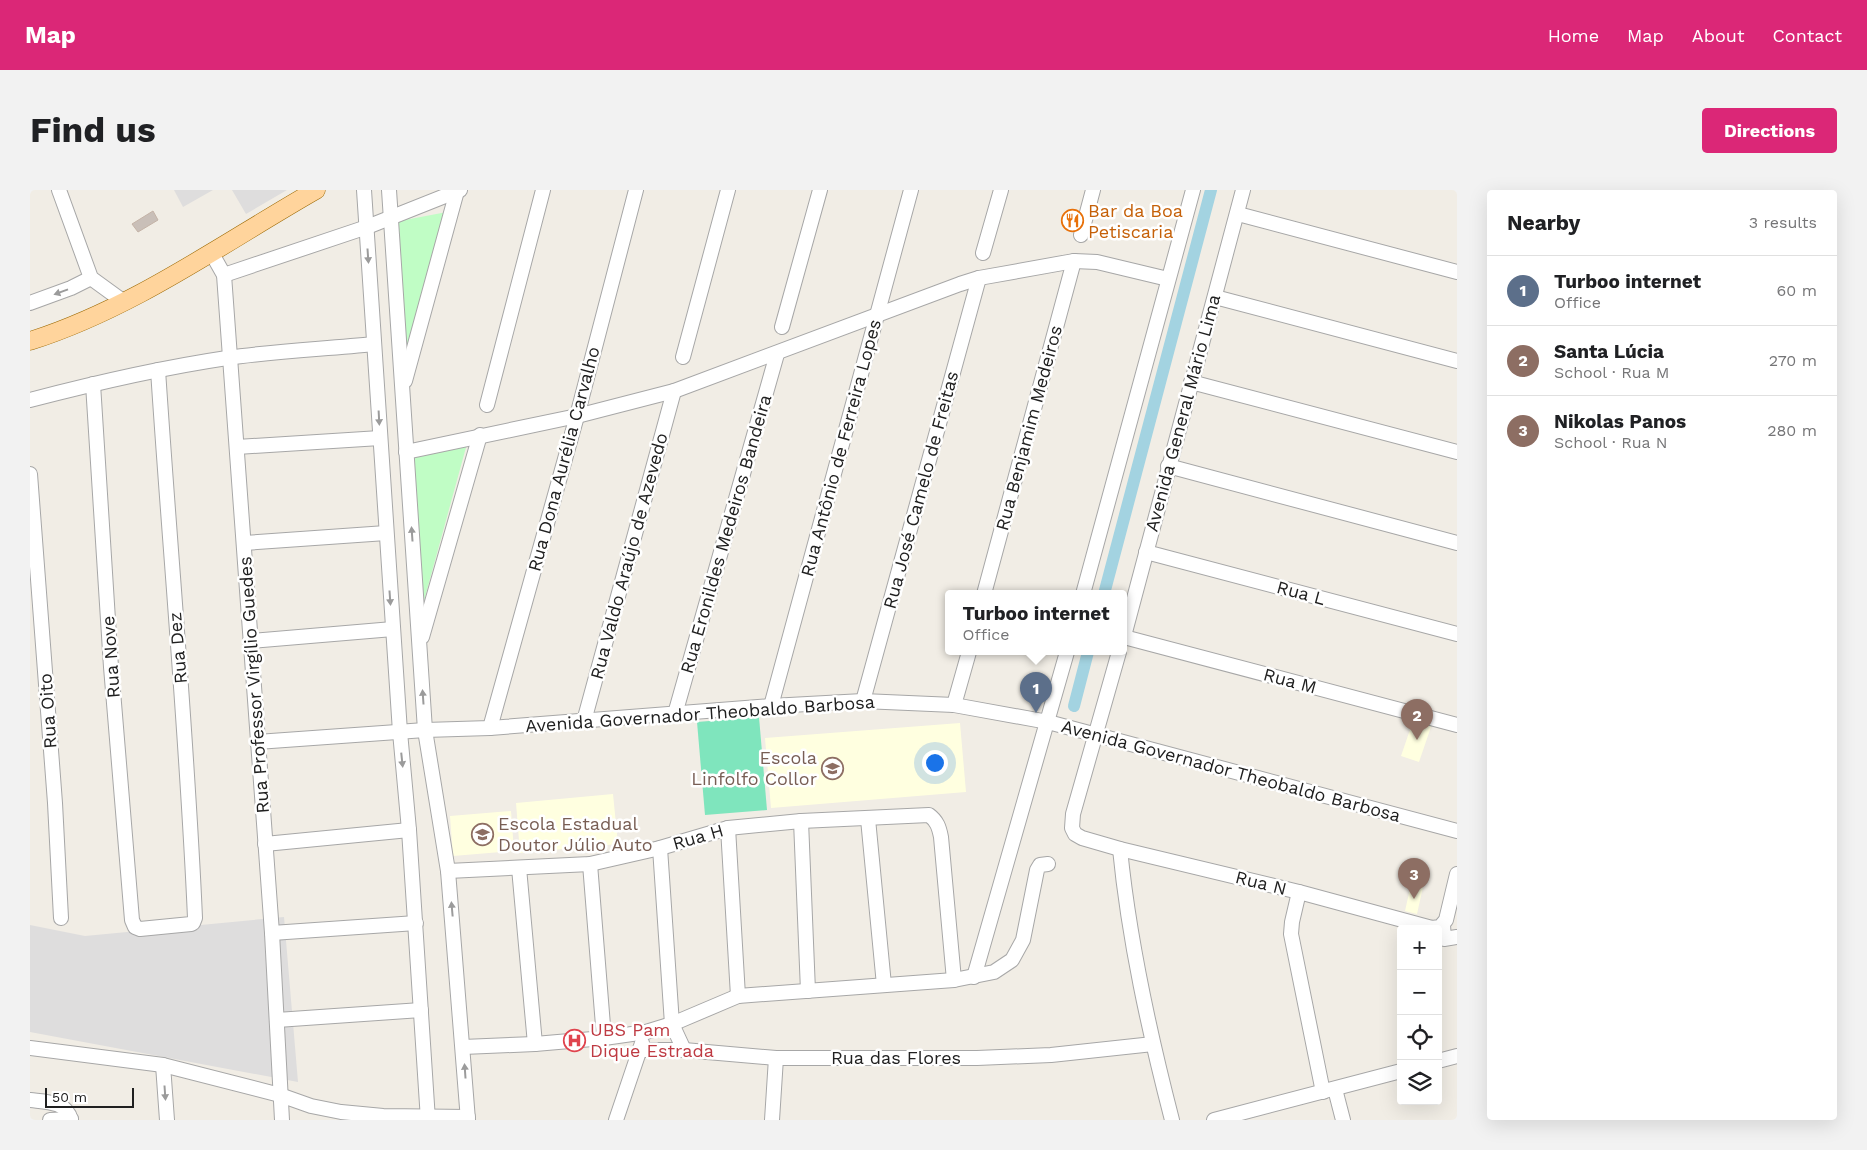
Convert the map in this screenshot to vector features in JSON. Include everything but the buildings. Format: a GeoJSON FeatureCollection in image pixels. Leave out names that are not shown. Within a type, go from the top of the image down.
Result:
{"type":"FeatureCollection","features":[{"type":"Feature","properties":{"kind":"main road"},"geometry":{"type":"LineString","coordinates":[[30,341],[124,302],[316,190]]}},
{"type":"Feature","properties":{"kind":"street"},"geometry":{"type":"LineString","coordinates":[[59,190],[91,278],[124,302]]}},
{"type":"Feature","properties":{"kind":"street"},"geometry":{"type":"LineString","coordinates":[[364,190],[386,533],[416,923],[428,1118]]}},
{"type":"Feature","properties":{"kind":"street"},"geometry":{"type":"LineString","coordinates":[[30,1048],[163,1065],[280,1095],[311,1106],[341,1112],[383,1116],[468,1119],[448,871],[425,730],[389,190]]}},
{"type":"Feature","properties":{"kind":"street"},"geometry":{"type":"LineString","coordinates":[[224,275],[367,227],[458,190]]}},
{"type":"Feature","properties":{"kind":"street"},"geometry":{"type":"LineString","coordinates":[[402,391],[458,190]]}},
{"type":"Feature","properties":{"kind":"street"},"geometry":{"type":"LineString","coordinates":[[487,405],[543,190]]}},
{"type":"Feature","properties":{"kind":"street","name":"Rua Dona Aurélia Carvalho"},"geometry":{"type":"LineString","coordinates":[[490,728],[577,416],[636,190]]}},
{"type":"Feature","properties":{"kind":"street"},"geometry":{"type":"LineString","coordinates":[[683,357],[728,190]]}},
{"type":"Feature","properties":{"kind":"street"},"geometry":{"type":"LineString","coordinates":[[782,327],[820,190]]}},
{"type":"Feature","properties":{"kind":"street","name":"Rua Antônio de Ferreira Lopes"},"geometry":{"type":"LineString","coordinates":[[771,706],[911,190]]}},
{"type":"Feature","properties":{"kind":"street"},"geometry":{"type":"LineString","coordinates":[[983,253],[1000,190]]}},
{"type":"Feature","properties":{"kind":"street"},"geometry":{"type":"LineString","coordinates":[[1081,235],[1093,190]]}},
{"type":"Feature","properties":{"kind":"street"},"geometry":{"type":"LineString","coordinates":[[1084,590],[1193,190]]}},
{"type":"Feature","properties":{"kind":"street","name":"Avenida General Mário Lima"},"geometry":{"type":"LineString","coordinates":[[1127,625],[1243,190]]}},
{"type":"Feature","properties":{"kind":"street"},"geometry":{"type":"LineString","coordinates":[[1238,214],[1457,272]]}},
{"type":"Feature","properties":{"kind":"street","name":"Rua Professor Virgílio Guedes"},"geometry":{"type":"LineString","coordinates":[[211,252],[224,275],[272,933],[282,1120]]}},
{"type":"Feature","properties":{"kind":"street"},"geometry":{"type":"LineString","coordinates":[[406,452],[577,416],[674,391],[979,278],[1074,261],[1097,262],[1168,279]]}},
{"type":"Feature","properties":{"kind":"street","name":"Rua Benjamim Medeiros"},"geometry":{"type":"LineString","coordinates":[[985,590],[1074,261]]}},
{"type":"Feature","properties":{"kind":"street"},"geometry":{"type":"LineString","coordinates":[[30,303],[71,288],[91,278]]}},
{"type":"Feature","properties":{"kind":"street","name":"Rua José Camelo de Freitas"},"geometry":{"type":"LineString","coordinates":[[863,701],[979,278]]}},
{"type":"Feature","properties":{"kind":"street"},"geometry":{"type":"LineString","coordinates":[[1215,297],[1457,361]]}},
{"type":"Feature","properties":{"kind":"street"},"geometry":{"type":"LineString","coordinates":[[30,400],[158,370],[229,358],[374,344]]}},
{"type":"Feature","properties":{"kind":"street","name":"Rua Eronildes Medeiros Bandeira"},"geometry":{"type":"LineString","coordinates":[[675,714],[777,354]]}},
{"type":"Feature","properties":{"kind":"street","name":"Rua Dez"},"geometry":{"type":"LineString","coordinates":[[137,928],[191,924],[195,918],[190,793],[168,530],[158,370]]}},
{"type":"Feature","properties":{"kind":"street"},"geometry":{"type":"LineString","coordinates":[[1191,382],[1457,452]]}},
{"type":"Feature","properties":{"kind":"street","name":"Rua Nove"},"geometry":{"type":"LineString","coordinates":[[93,384],[112,676],[132,920],[134,927],[137,928]]}},
{"type":"Feature","properties":{"kind":"street","name":"Rua Valdo Araújo de Azevedo"},"geometry":{"type":"LineString","coordinates":[[584,721],[674,391]]}},
{"type":"Feature","properties":{"kind":"street"},"geometry":{"type":"LineString","coordinates":[[420,645],[480,435]]}},
{"type":"Feature","properties":{"kind":"street"},"geometry":{"type":"LineString","coordinates":[[237,448],[380,438]]}},
{"type":"Feature","properties":{"kind":"street"},"geometry":{"type":"LineString","coordinates":[[1168,466],[1457,543]]}},
{"type":"Feature","properties":{"kind":"street","name":"Rua Oito"},"geometry":{"type":"LineString","coordinates":[[30,474],[54,794],[61,918]]}},
{"type":"Feature","properties":{"kind":"street"},"geometry":{"type":"LineString","coordinates":[[244,543],[386,533]]}},
{"type":"Feature","properties":{"kind":"street","name":"Rua L"},"geometry":{"type":"LineString","coordinates":[[1146,552],[1457,634]]}},
{"type":"Feature","properties":{"kind":"street"},"geometry":{"type":"LineString","coordinates":[[250,642],[393,630]]}},
{"type":"Feature","properties":{"kind":"street","name":"Rua M"},"geometry":{"type":"LineString","coordinates":[[1127,638],[1457,725]]}},
{"type":"Feature","properties":{"kind":"street"},"geometry":{"type":"LineString","coordinates":[[954,705],[968,655]]}},
{"type":"Feature","properties":{"kind":"street"},"geometry":{"type":"LineString","coordinates":[[974,977],[1051,723],[1066,655]]}},
{"type":"Feature","properties":{"kind":"street"},"geometry":{"type":"LineString","coordinates":[[1088,733],[1118,655]]}},
{"type":"Feature","properties":{"kind":"street","name":"Avenida Governador Theobaldo Barbosa"},"geometry":{"type":"LineString","coordinates":[[257,742],[425,730],[490,728],[771,706],[863,701],[954,705],[1051,723],[1457,830]]}},
{"type":"Feature","properties":{"kind":"street","name":"Rua N"},"geometry":{"type":"LineString","coordinates":[[1088,733],[1071,821],[1075,834],[1120,849],[1434,925]]}},
{"type":"Feature","properties":{"kind":"street","name":"Rua H"},"geometry":{"type":"LineString","coordinates":[[448,871],[590,864],[660,848],[728,828],[801,821],[929,815],[934,819],[941,837],[954,980]]}},
{"type":"Feature","properties":{"kind":"street"},"geometry":{"type":"LineString","coordinates":[[868,819],[884,984]]}},
{"type":"Feature","properties":{"kind":"street"},"geometry":{"type":"LineString","coordinates":[[801,821],[808,991]]}},
{"type":"Feature","properties":{"kind":"street"},"geometry":{"type":"LineString","coordinates":[[728,828],[738,996]]}},
{"type":"Feature","properties":{"kind":"street"},"geometry":{"type":"LineString","coordinates":[[265,844],[409,830]]}},
{"type":"Feature","properties":{"kind":"street"},"geometry":{"type":"LineString","coordinates":[[660,848],[672,1024],[684,1050]]}},
{"type":"Feature","properties":{"kind":"street"},"geometry":{"type":"LineString","coordinates":[[1120,849],[1139,975],[1153,1044],[1172,1120]]}},
{"type":"Feature","properties":{"kind":"street"},"geometry":{"type":"LineString","coordinates":[[463,1047],[535,1044],[646,1032],[672,1024],[738,996],[954,980],[994,972],[1012,960],[1022,940],[1039,866],[1044,863],[1048,864]]}},
{"type":"Feature","properties":{"kind":"street"},"geometry":{"type":"LineString","coordinates":[[590,864],[604,1038]]}},
{"type":"Feature","properties":{"kind":"street"},"geometry":{"type":"LineString","coordinates":[[519,868],[535,1044]]}},
{"type":"Feature","properties":{"kind":"street"},"geometry":{"type":"LineString","coordinates":[[1438,925],[1457,874]]}},
{"type":"Feature","properties":{"kind":"street"},"geometry":{"type":"LineString","coordinates":[[1299,892],[1291,934],[1329,1091],[1343,1120]]}},
{"type":"Feature","properties":{"kind":"street"},"geometry":{"type":"LineString","coordinates":[[272,933],[416,923]]}},
{"type":"Feature","properties":{"kind":"street"},"geometry":{"type":"LineString","coordinates":[[1442,935],[1444,939],[1457,938]]}},
{"type":"Feature","properties":{"kind":"street"},"geometry":{"type":"LineString","coordinates":[[277,1020],[421,1010]]}},
{"type":"Feature","properties":{"kind":"street"},"geometry":{"type":"LineString","coordinates":[[616,1120],[646,1032]]}},
{"type":"Feature","properties":{"kind":"street","name":"Rua das Flores"},"geometry":{"type":"LineString","coordinates":[[640,1050],[684,1050],[776,1058],[977,1058],[1051,1055],[1153,1044]]}},
{"type":"Feature","properties":{"kind":"street"},"geometry":{"type":"LineString","coordinates":[[1442,1060],[1457,1056]]}},
{"type":"Feature","properties":{"kind":"street"},"geometry":{"type":"LineString","coordinates":[[772,1120],[776,1058]]}},
{"type":"Feature","properties":{"kind":"street"},"geometry":{"type":"LineString","coordinates":[[163,1065],[167,1120]]}},
{"type":"Feature","properties":{"kind":"street"},"geometry":{"type":"LineString","coordinates":[[1214,1120],[1397,1072]]}},
{"type":"Feature","properties":{"kind":"street"},"geometry":{"type":"LineString","coordinates":[[30,1100],[59,1104],[69,1112],[71,1120],[50,1120]]}},
{"type":"Feature","properties":{"kind":"shaded area"},"geometry":{"type":"Polygon","coordinates":[[[174,190],[213,190],[183,207],[174,190]]]}},
{"type":"Feature","properties":{"kind":"shaded area"},"geometry":{"type":"Polygon","coordinates":[[[232,190],[287,190],[246,214],[232,190]]]}},
{"type":"Feature","properties":{"kind":"shaded area"},"geometry":{"type":"Polygon","coordinates":[[[1414,718],[1432,724],[1419,762],[1401,756],[1414,718]]]}},
{"type":"Feature","properties":{"kind":"shaded area","name":"Escola Linfolfo Collor"},"geometry":{"type":"Polygon","coordinates":[[[960,723],[966,792],[771,808],[765,738],[960,723]]]}},
{"type":"Feature","properties":{"kind":"shaded area"},"geometry":{"type":"Polygon","coordinates":[[[613,794],[618,844],[520,853],[516,803],[613,794]]]}},
{"type":"Feature","properties":{"kind":"shaded area","name":"Escola Estadual Doutor Júlio Auto"},"geometry":{"type":"Polygon","coordinates":[[[511,811],[514,851],[453,856],[450,816],[511,811]]]}},
{"type":"Feature","properties":{"kind":"shaded area"},"geometry":{"type":"Polygon","coordinates":[[[1411,884],[1423,887],[1417,914],[1405,911],[1411,884]]]}},
{"type":"Feature","properties":{"kind":"shaded area"},"geometry":{"type":"Polygon","coordinates":[[[284,917],[298,1082],[30,1032],[30,925],[85,936],[284,917]]]}},
{"type":"Feature","properties":{"kind":"green space"},"geometry":{"type":"Polygon","coordinates":[[[447,212],[403,368],[394,222],[447,212]]]}},
{"type":"Feature","properties":{"kind":"green space"},"geometry":{"type":"Polygon","coordinates":[[[468,440],[419,619],[409,453],[468,440]]]}},
{"type":"Feature","properties":{"kind":"green space"},"geometry":{"type":"Polygon","coordinates":[[[759,717],[767,810],[705,815],[697,722],[759,717]]]}},
{"type":"Feature","properties":{"kind":"waterway"},"geometry":{"type":"LineString","coordinates":[[1105,590],[1211,190]]}},
{"type":"Feature","properties":{"kind":"waterway"},"geometry":{"type":"LineString","coordinates":[[1074,706],[1087,655]]}},
{"type":"Feature","properties":{"kind":"place","name":"Bar da Boa Petiscaria"},"geometry":{"type":"Point","coordinates":[1072,221]}},
{"type":"Feature","properties":{"kind":"place","name":"Turboo internet"},"geometry":{"type":"Point","coordinates":[1036,713]}},
{"type":"Feature","properties":{"kind":"place","name":"Santa Lúcia"},"geometry":{"type":"Point","coordinates":[1417,740]}},
{"type":"Feature","properties":{"kind":"place","name":"Escola Linfolfo Collor"},"geometry":{"type":"Point","coordinates":[833,768]}},
{"type":"Feature","properties":{"kind":"place","name":"Escola Estadual Doutor Júlio Auto"},"geometry":{"type":"Point","coordinates":[482,834]}},
{"type":"Feature","properties":{"kind":"place","name":"Nikolas Panos"},"geometry":{"type":"Point","coordinates":[1414,899]}},
{"type":"Feature","properties":{"kind":"place","name":"UBS Pam Dique Estrada"},"geometry":{"type":"Point","coordinates":[574,1040]}}]}
